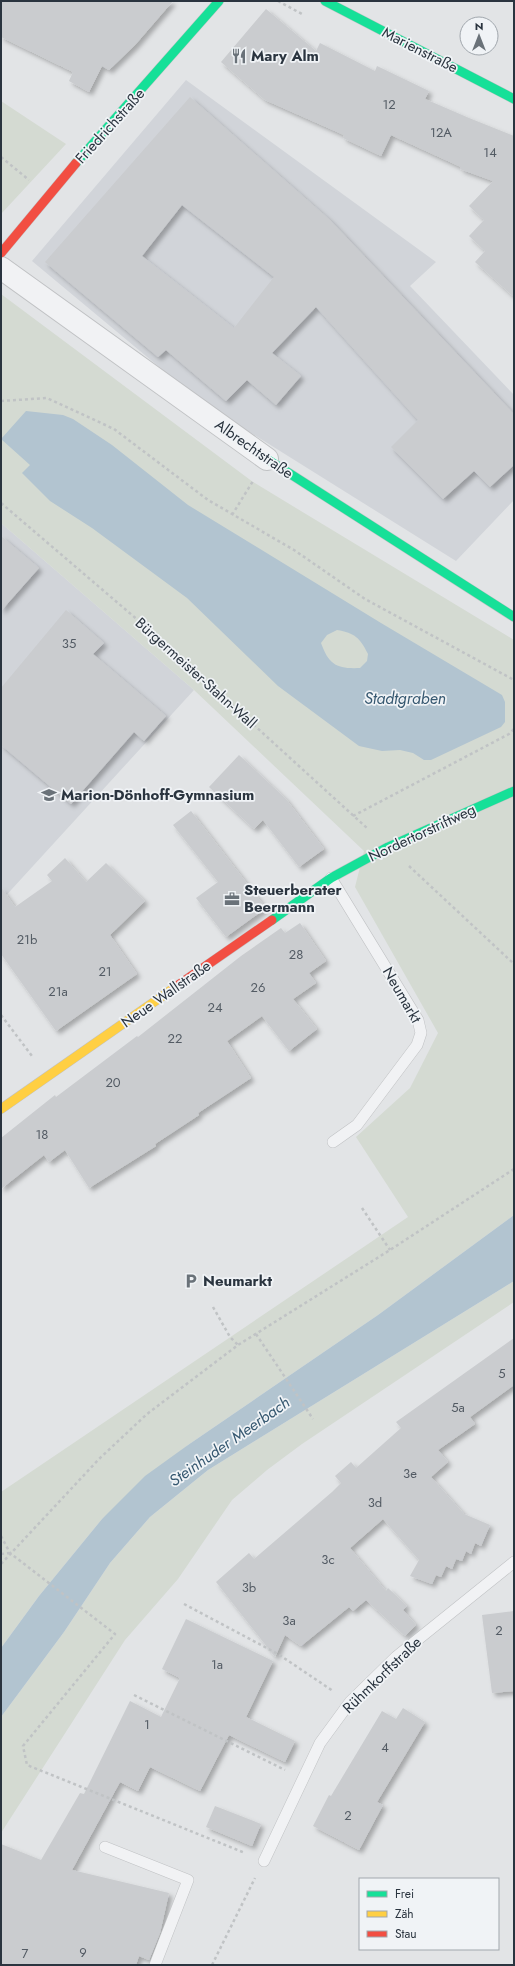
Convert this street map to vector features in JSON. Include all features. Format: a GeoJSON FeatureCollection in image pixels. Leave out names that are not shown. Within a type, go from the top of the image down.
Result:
{"type":"FeatureCollection","features":[{"type":"Feature","properties":{"kind":"street","name":"Friedrichstraße"},"geometry":{"type":"LineString","coordinates":[[1,253],[48,195],[220,1]]}},
{"type":"Feature","properties":{"kind":"street","name":"Marienstraße"},"geometry":{"type":"LineString","coordinates":[[325,1],[514,98]]}},
{"type":"Feature","properties":{"kind":"street","name":"Albrechtstraße"},"geometry":{"type":"LineString","coordinates":[[1,268],[267,459],[514,617]]}},
{"type":"Feature","properties":{"kind":"street","name":"Nordertorstriftweg"},"geometry":{"type":"LineString","coordinates":[[331,878],[388,847],[514,791]]}},
{"type":"Feature","properties":{"kind":"street","name":"Neue Wallstraße"},"geometry":{"type":"LineString","coordinates":[[1,1109],[331,878]]}},
{"type":"Feature","properties":{"kind":"lane","name":"Neumarkt"},"geometry":{"type":"LineString","coordinates":[[331,878],[418,1020],[421,1028],[417,1045],[357,1125],[333,1142]]}},
{"type":"Feature","properties":{"kind":"lane","name":"Rühmkorffstraße"},"geometry":{"type":"LineString","coordinates":[[264,1861],[304,1780],[320,1743],[350,1702],[396,1658],[514,1562]]}},
{"type":"Feature","properties":{"kind":"lane"},"geometry":{"type":"LineString","coordinates":[[105,1847],[188,1880],[155,1965]]}},
{"type":"Feature","properties":{"kind":"path"},"geometry":{"type":"LineString","coordinates":[[1,157],[48,195]]}},
{"type":"Feature","properties":{"kind":"path"},"geometry":{"type":"LineString","coordinates":[[2,400],[47,398],[114,429],[208,500],[294,550],[365,599],[514,680]]}},
{"type":"Feature","properties":{"kind":"path"},"geometry":{"type":"LineString","coordinates":[[232,514],[253,482]]}},
{"type":"Feature","properties":{"kind":"path","name":"Bürgermeister-Stahn-Wall"},"geometry":{"type":"LineString","coordinates":[[1,503],[153,633],[514,964]]}},
{"type":"Feature","properties":{"kind":"path"},"geometry":{"type":"LineString","coordinates":[[353,816],[509,734],[514,729]]}},
{"type":"Feature","properties":{"kind":"path"},"geometry":{"type":"LineString","coordinates":[[1,1015],[48,1077]]}},
{"type":"Feature","properties":{"kind":"path"},"geometry":{"type":"LineString","coordinates":[[1,1564],[99,1459],[147,1414],[238,1345],[390,1250],[514,1169]]}},
{"type":"Feature","properties":{"kind":"path"},"geometry":{"type":"LineString","coordinates":[[362,1208],[390,1250]]}},
{"type":"Feature","properties":{"kind":"path"},"geometry":{"type":"LineString","coordinates":[[213,1307],[230,1337],[238,1345]]}},
{"type":"Feature","properties":{"kind":"path"},"geometry":{"type":"LineString","coordinates":[[256,1334],[313,1418]]}},
{"type":"Feature","properties":{"kind":"path"},"geometry":{"type":"LineString","coordinates":[[1,1536],[10,1553],[115,1634],[23,1746],[27,1765],[264,1861],[212,1965]]}},
{"type":"Feature","properties":{"kind":"path"},"geometry":{"type":"LineString","coordinates":[[1,1554],[10,1553]]}},
{"type":"Feature","properties":{"kind":"path"},"geometry":{"type":"LineString","coordinates":[[184,1604],[278,1654],[350,1702]]}},
{"type":"Feature","properties":{"kind":"path"},"geometry":{"type":"LineString","coordinates":[[134,1695],[304,1780]]}},
{"type":"Feature","properties":{"kind":"shaded area"},"geometry":{"type":"Polygon","coordinates":[[[186,80],[436,262],[410,286],[514,395],[514,500],[456,561],[200,401],[32,261],[186,80]]]}},
{"type":"Feature","properties":{"kind":"shaded area"},"geometry":{"type":"Polygon","coordinates":[[[1,101],[66,144],[1,214],[1,101]]]}},
{"type":"Feature","properties":{"kind":"shaded area"},"geometry":{"type":"Polygon","coordinates":[[[1,294],[253,482],[514,640],[514,1215],[378,1315],[188,1445],[102,1519],[39,1596],[1,1648],[1,1492],[408,1217],[356,1137],[410,1088],[438,1033],[355,887],[364,851],[194,690],[1,523],[1,294]]]}},
{"type":"Feature","properties":{"kind":"shaded area","name":"Marion-Dönhoff-Gymnasium"},"geometry":{"type":"Polygon","coordinates":[[[1,523],[194,690],[1,901],[1,523]]]}},
{"type":"Feature","properties":{"kind":"shaded area"},"geometry":{"type":"Polygon","coordinates":[[[514,1281],[514,1302],[302,1444],[267,1470],[232,1500],[178,1579],[125,1640],[1,1833],[1,1717],[64,1632],[110,1563],[150,1517],[208,1470],[514,1281]]]}},
{"type":"Feature","properties":{"kind":"water","name":"Stadtgraben"},"geometry":{"type":"Polygon","coordinates":[[[26,411],[63,415],[73,419],[112,445],[188,505],[502,695],[505,702],[505,722],[501,727],[431,760],[424,760],[413,753],[400,750],[382,751],[359,746],[278,686],[187,598],[92,528],[50,501],[22,473],[30,465],[1,439],[26,411]],[[337,630],[327,635],[321,643],[327,656],[335,664],[345,668],[360,668],[367,661],[368,654],[362,644],[353,635],[337,630]]]}},
{"type":"Feature","properties":{"kind":"water","name":"Steinhuder Meerbach"},"geometry":{"type":"Polygon","coordinates":[[[514,1215],[514,1281],[208,1470],[150,1517],[110,1563],[64,1632],[1,1717],[1,1648],[39,1596],[102,1519],[145,1476],[378,1315],[514,1215]]]}},
{"type":"Feature","properties":{"kind":"building"},"geometry":{"type":"Polygon","coordinates":[[[1,1],[173,1],[135,45],[109,70],[102,66],[89,92],[69,81],[73,72],[1,37],[1,1]]]}},
{"type":"Feature","properties":{"kind":"building"},"geometry":{"type":"Polygon","coordinates":[[[266,9],[316,51],[320,43],[375,71],[377,66],[429,91],[425,99],[514,136],[514,297],[475,262],[485,251],[469,236],[484,220],[469,206],[493,181],[460,169],[461,167],[391,135],[381,156],[343,138],[344,135],[265,100],[221,62],[266,9]]]}},
{"type":"Feature","properties":{"kind":"building"},"geometry":{"type":"Polygon","coordinates":[[[190,97],[330,220],[514,414],[514,465],[490,487],[474,471],[443,499],[391,447],[418,420],[316,307],[272,353],[301,376],[276,405],[247,380],[226,401],[166,350],[158,357],[45,262],[190,97]],[[182,205],[142,256],[234,328],[274,277],[182,205]]]}},
{"type":"Feature","properties":{"kind":"building"},"geometry":{"type":"Polygon","coordinates":[[[1,536],[39,568],[1,611],[1,536]]]}},
{"type":"Feature","properties":{"kind":"building"},"geometry":{"type":"Polygon","coordinates":[[[66,610],[104,643],[93,654],[166,716],[144,741],[134,732],[71,804],[1,745],[1,688],[66,610]]]}},
{"type":"Feature","properties":{"kind":"building"},"geometry":{"type":"Polygon","coordinates":[[[239,755],[286,799],[324,849],[299,867],[263,820],[254,829],[209,787],[239,755]]]}},
{"type":"Feature","properties":{"kind":"building"},"geometry":{"type":"Polygon","coordinates":[[[191,811],[266,908],[226,937],[196,898],[218,882],[173,825],[191,811]]]}},
{"type":"Feature","properties":{"kind":"building"},"geometry":{"type":"Polygon","coordinates":[[[65,858],[86,882],[106,863],[145,901],[110,935],[137,974],[56,1031],[1,954],[1,887],[15,907],[52,881],[47,875],[65,858]]]}},
{"type":"Feature","properties":{"kind":"building"},"geometry":{"type":"Polygon","coordinates":[[[300,923],[326,961],[309,973],[316,983],[293,999],[317,1029],[289,1051],[262,1016],[227,1041],[251,1078],[198,1113],[199,1115],[155,1144],[156,1146],[89,1188],[65,1150],[49,1162],[44,1155],[1,1189],[1,1138],[55,1095],[56,1097],[137,1036],[138,1037],[241,956],[281,928],[285,933],[300,923]]]}},
{"type":"Feature","properties":{"kind":"building"},"geometry":{"type":"Polygon","coordinates":[[[514,1338],[514,1385],[470,1417],[475,1424],[438,1450],[448,1462],[431,1477],[464,1514],[490,1525],[481,1546],[475,1543],[471,1554],[466,1551],[462,1561],[456,1559],[452,1569],[446,1566],[441,1577],[436,1575],[432,1584],[410,1576],[419,1560],[383,1519],[350,1548],[386,1591],[388,1588],[407,1606],[403,1610],[416,1625],[405,1636],[366,1600],[353,1611],[349,1607],[301,1646],[285,1635],[275,1657],[216,1582],[249,1553],[254,1559],[332,1492],[341,1483],[335,1476],[351,1462],[356,1468],[401,1428],[396,1422],[514,1338]]]}},
{"type":"Feature","properties":{"kind":"building"},"geometry":{"type":"Polygon","coordinates":[[[514,1611],[514,1691],[492,1693],[482,1615],[514,1611]]]}},
{"type":"Feature","properties":{"kind":"building"},"geometry":{"type":"Polygon","coordinates":[[[186,1619],[273,1661],[246,1717],[295,1741],[285,1762],[229,1735],[200,1791],[150,1767],[138,1791],[120,1782],[72,1870],[169,1893],[160,1933],[149,1960],[139,1956],[136,1965],[1,1965],[1,1844],[41,1860],[80,1793],[84,1794],[130,1701],[161,1717],[180,1678],[162,1669],[186,1619]]]}},
{"type":"Feature","properties":{"kind":"building"},"geometry":{"type":"Polygon","coordinates":[[[403,1708],[425,1722],[377,1802],[383,1805],[359,1850],[313,1826],[329,1795],[331,1796],[382,1711],[396,1719],[403,1708]]]}},
{"type":"Feature","properties":{"kind":"building"},"geometry":{"type":"Polygon","coordinates":[[[215,1806],[261,1824],[252,1846],[206,1827],[215,1806]]]}},
{"type":"Feature","properties":{"kind":"traffic: fast"},"geometry":{"type":"LineString","coordinates":[[76,163],[219,1]]}},
{"type":"Feature","properties":{"kind":"traffic: fast"},"geometry":{"type":"LineString","coordinates":[[325,1],[514,99]]}},
{"type":"Feature","properties":{"kind":"traffic: fast"},"geometry":{"type":"LineString","coordinates":[[267,459],[514,617]]}},
{"type":"Feature","properties":{"kind":"traffic: fast"},"geometry":{"type":"LineString","coordinates":[[272,920],[331,878],[388,847],[514,791]]}},
{"type":"Feature","properties":{"kind":"traffic: slow"},"geometry":{"type":"LineString","coordinates":[[1,1109],[174,988]]}},
{"type":"Feature","properties":{"kind":"traffic: jam"},"geometry":{"type":"LineString","coordinates":[[1,253],[76,163]]}},
{"type":"Feature","properties":{"kind":"traffic: jam"},"geometry":{"type":"LineString","coordinates":[[174,988],[272,920]]}},
{"type":"Feature","properties":{"kind":"place","name":"Mary Alm"},"geometry":{"type":"Point","coordinates":[239,56]}},
{"type":"Feature","properties":{"kind":"place","name":"Marion-Dönhoff-Gymnasium"},"geometry":{"type":"Point","coordinates":[49,795]}},
{"type":"Feature","properties":{"kind":"place","name":"Steuerberater Beermann"},"geometry":{"type":"Point","coordinates":[232,899]}},
{"type":"Feature","properties":{"kind":"place","name":"Neumarkt"},"geometry":{"type":"Point","coordinates":[191,1281]}}]}
